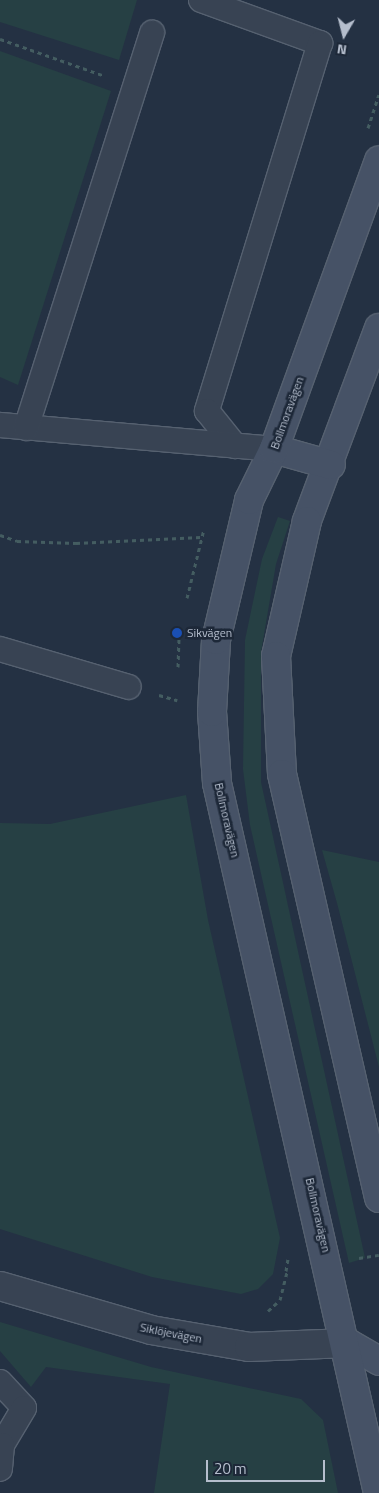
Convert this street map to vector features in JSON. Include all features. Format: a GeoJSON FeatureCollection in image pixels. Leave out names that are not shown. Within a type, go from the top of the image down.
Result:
{"type":"FeatureCollection","features":[{"type":"Feature","properties":{"kind":"street","name":"Bollmoravägen"},"geometry":{"type":"LineString","coordinates":[[378,1493],[348,1343],[217,783],[213,713],[218,632],[249,500],[274,449],[379,160]]}},
{"type":"Feature","properties":{"kind":"street"},"geometry":{"type":"LineString","coordinates":[[379,328],[331,465],[307,521],[276,656],[282,774],[379,1198]]}},
{"type":"Feature","properties":{"kind":"street"},"geometry":{"type":"LineString","coordinates":[[274,449],[331,465]]}},
{"type":"Feature","properties":{"kind":"street","name":"Siklöjevägen"},"geometry":{"type":"LineString","coordinates":[[0,1286],[151,1330],[239,1345],[348,1343]]}},
{"type":"Feature","properties":{"kind":"street"},"geometry":{"type":"LineString","coordinates":[[348,1343],[379,1361]]}},
{"type":"Feature","properties":{"kind":"lane"},"geometry":{"type":"LineString","coordinates":[[201,0],[320,43],[207,411],[234,446]]}},
{"type":"Feature","properties":{"kind":"lane"},"geometry":{"type":"LineString","coordinates":[[26,428],[152,32]]}},
{"type":"Feature","properties":{"kind":"lane"},"geometry":{"type":"LineString","coordinates":[[0,425],[274,449]]}},
{"type":"Feature","properties":{"kind":"lane"},"geometry":{"type":"LineString","coordinates":[[0,649],[129,687]]}},
{"type":"Feature","properties":{"kind":"lane"},"geometry":{"type":"LineString","coordinates":[[0,1382],[24,1408],[2,1445],[0,1468]]}},
{"type":"Feature","properties":{"kind":"path"},"geometry":{"type":"LineString","coordinates":[[0,39],[136,87]]}},
{"type":"Feature","properties":{"kind":"path"},"geometry":{"type":"LineString","coordinates":[[0,535],[17,541],[76,543],[201,536]]}},
{"type":"Feature","properties":{"kind":"path"},"geometry":{"type":"LineString","coordinates":[[129,687],[213,713]]}},
{"type":"Feature","properties":{"kind":"path"},"geometry":{"type":"LineString","coordinates":[[261,1316],[280,1300],[286,1271],[379,1255]]}},
{"type":"Feature","properties":{"kind":"green space"},"geometry":{"type":"Polygon","coordinates":[[[0,0],[137,0],[119,60],[0,22],[0,0]]]}},
{"type":"Feature","properties":{"kind":"green space"},"geometry":{"type":"Polygon","coordinates":[[[0,51],[111,91],[18,385],[0,377],[0,51]]]}},
{"type":"Feature","properties":{"kind":"green space"},"geometry":{"type":"Polygon","coordinates":[[[278,517],[290,521],[276,564],[261,652],[261,782],[365,1258],[349,1263],[250,825],[243,769],[245,640],[262,559],[278,517]]]}},
{"type":"Feature","properties":{"kind":"green space"},"geometry":{"type":"Polygon","coordinates":[[[186,795],[208,920],[280,1238],[273,1274],[258,1289],[241,1294],[152,1277],[0,1229],[0,823],[50,824],[186,795]]]}},
{"type":"Feature","properties":{"kind":"green space"},"geometry":{"type":"Polygon","coordinates":[[[322,850],[379,862],[379,1067],[337,903],[322,850]]]}},
{"type":"Feature","properties":{"kind":"green space"},"geometry":{"type":"Polygon","coordinates":[[[0,1322],[151,1367],[301,1399],[323,1420],[338,1493],[154,1493],[170,1384],[46,1367],[31,1387],[0,1351],[0,1322]]]}},
{"type":"Feature","properties":{"kind":"place","name":"Sikvägen"},"geometry":{"type":"Point","coordinates":[177,633]}}]}
